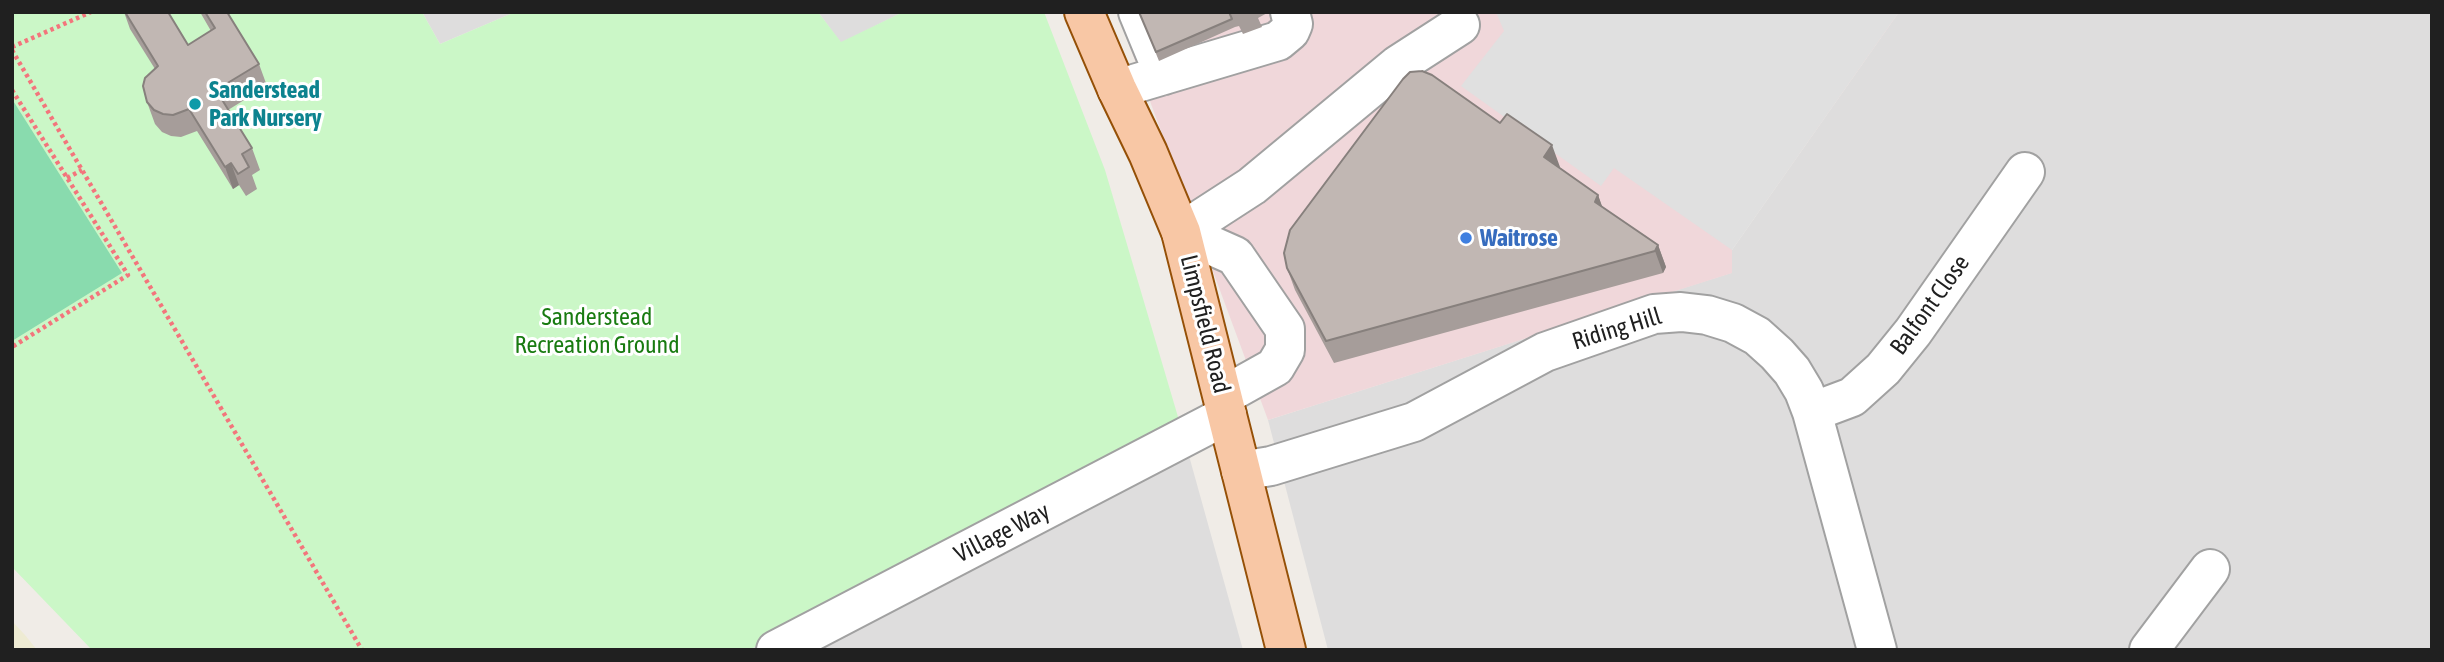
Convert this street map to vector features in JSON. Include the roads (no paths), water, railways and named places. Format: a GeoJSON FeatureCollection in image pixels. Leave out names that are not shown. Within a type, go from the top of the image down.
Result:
{"type":"FeatureCollection","features":[{"type":"Feature","properties":{"kind":"main road","name":"Limpsfield Road"},"geometry":{"type":"LineString","coordinates":[[1084,12],[1181,232],[1286,650]]}},
{"type":"Feature","properties":{"kind":"street"},"geometry":{"type":"LineString","coordinates":[[1138,12],[1198,56]]}},
{"type":"Feature","properties":{"kind":"street"},"geometry":{"type":"LineString","coordinates":[[1170,12],[1198,56]]}},
{"type":"Feature","properties":{"kind":"street"},"geometry":{"type":"LineString","coordinates":[[1117,89],[1198,56],[1263,46],[1278,41],[1290,31],[1293,24],[1290,12]]}},
{"type":"Feature","properties":{"kind":"street"},"geometry":{"type":"LineString","coordinates":[[1181,232],[1252,186],[1398,65],[1460,25]]}},
{"type":"Feature","properties":{"kind":"street","name":"Balfont Close"},"geometry":{"type":"LineString","coordinates":[[1812,412],[1852,397],[1882,369],[1913,332],[2025,172]]}},
{"type":"Feature","properties":{"kind":"street","name":"Village Way"},"geometry":{"type":"LineString","coordinates":[[776,650],[1225,405],[1275,367],[1285,350],[1285,329],[1235,256],[1181,232]]}},
{"type":"Feature","properties":{"kind":"street","name":"Riding Hill"},"geometry":{"type":"LineString","coordinates":[[1241,471],[1271,466],[1414,422],[1545,352],[1654,314],[1681,312],[1707,315],[1733,323],[1757,336],[1792,371],[1804,391],[1877,650]]}},
{"type":"Feature","properties":{"kind":"street"},"geometry":{"type":"LineString","coordinates":[[2148,650],[2210,569]]}},
{"type":"Feature","properties":{"kind":"place","name":"Sanderstead Park Nursery"},"geometry":{"type":"Point","coordinates":[195,104]}},
{"type":"Feature","properties":{"kind":"place","name":"Waitrose"},"geometry":{"type":"Point","coordinates":[1466,238]}},
{"type":"Feature","properties":{"kind":"park label","name":"Sanderstead Recreation Ground"},"geometry":{"type":"Point","coordinates":[597,331]}}]}
